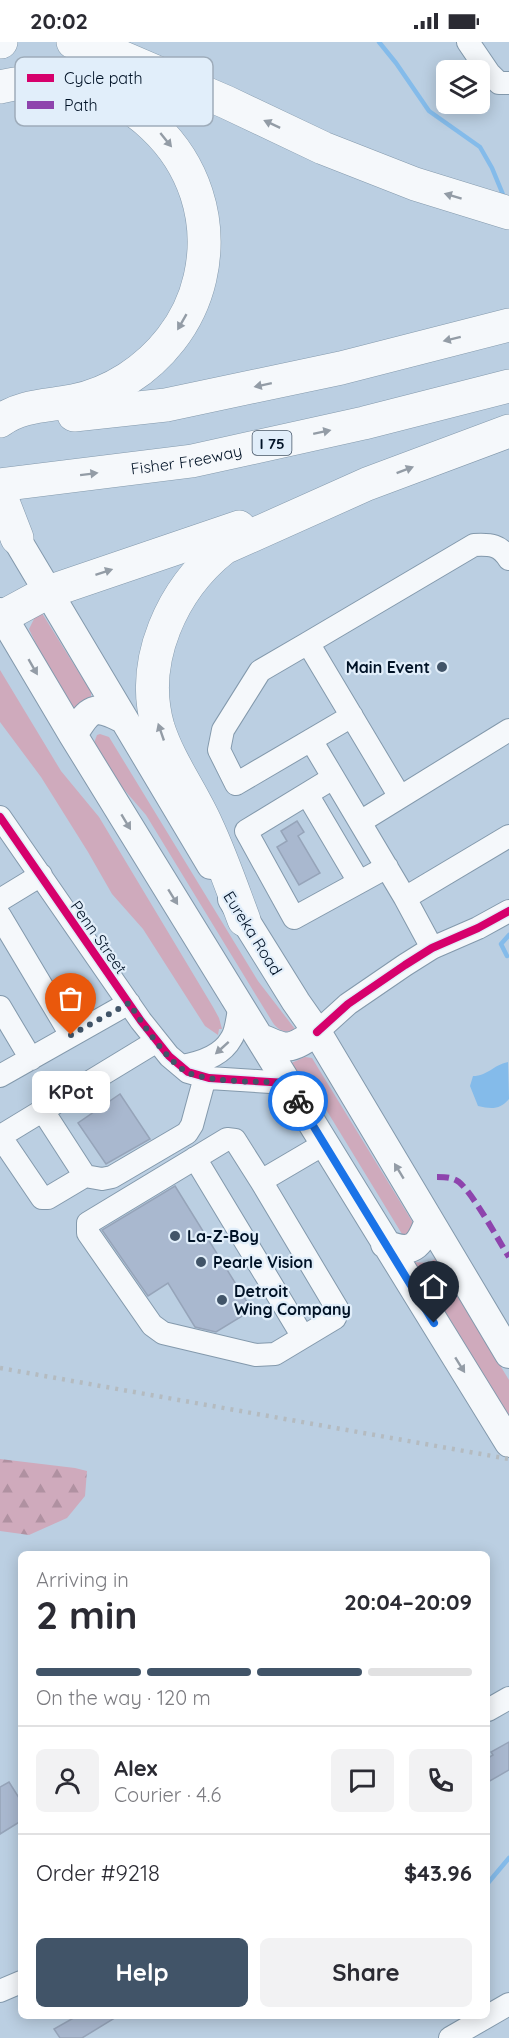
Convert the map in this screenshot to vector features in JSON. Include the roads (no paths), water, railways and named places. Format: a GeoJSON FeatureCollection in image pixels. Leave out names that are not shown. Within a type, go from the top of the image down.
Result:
{"type":"FeatureCollection","features":[{"type":"Feature","properties":{"kind":"highway"},"geometry":{"type":"LineString","coordinates":[[73,42],[98,47],[121,57]]}},
{"type":"Feature","properties":{"kind":"highway"},"geometry":{"type":"LineString","coordinates":[[0,87],[15,83]]}},
{"type":"Feature","properties":{"kind":"highway"},"geometry":{"type":"LineString","coordinates":[[213,97],[323,148],[415,184],[509,213]]}},
{"type":"Feature","properties":{"kind":"highway"},"geometry":{"type":"LineString","coordinates":[[0,422],[12,412],[76,400],[116,386],[142,369],[172,339],[190,309],[197,290],[204,249],[199,202],[186,170],[154,126]]}},
{"type":"Feature","properties":{"kind":"highway"},"geometry":{"type":"LineString","coordinates":[[0,422],[166,405],[341,368],[509,325]]}},
{"type":"Feature","properties":{"kind":"highway","name":"Fisher Freeway"},"geometry":{"type":"LineString","coordinates":[[16,483],[192,461],[363,423],[509,386]]}},
{"type":"Feature","properties":{"kind":"highway"},"geometry":{"type":"LineString","coordinates":[[1,615],[48,592],[366,484],[509,431]]}},
{"type":"Feature","properties":{"kind":"highway"},"geometry":{"type":"LineString","coordinates":[[244,920],[207,825],[169,754],[158,727],[152,675],[157,653],[172,610],[183,592],[210,560],[224,548],[366,484]]}},
{"type":"Feature","properties":{"kind":"highway"},"geometry":{"type":"LineString","coordinates":[[0,494],[8,525]]}},
{"type":"Feature","properties":{"kind":"main road","name":"Eureka Road"},"geometry":{"type":"LineString","coordinates":[[8,525],[244,920],[317,1032],[509,1354]]}},
{"type":"Feature","properties":{"kind":"main road"},"geometry":{"type":"LineString","coordinates":[[1,615],[509,1443]]}},
{"type":"Feature","properties":{"kind":"main road"},"geometry":{"type":"LineString","coordinates":[[73,735],[84,719],[97,710],[103,709],[123,719]]}},
{"type":"Feature","properties":{"kind":"main road"},"geometry":{"type":"LineString","coordinates":[[259,1037],[282,1048],[295,1046],[317,1032]]}},
{"type":"Feature","properties":{"kind":"main road"},"geometry":{"type":"LineString","coordinates":[[385,1244],[400,1250],[413,1248],[423,1238],[429,1221]]}},
{"type":"Feature","properties":{"kind":"street"},"geometry":{"type":"LineString","coordinates":[[468,42],[489,73],[499,83],[509,83]]}},
{"type":"Feature","properties":{"kind":"street"},"geometry":{"type":"LineString","coordinates":[[352,716],[236,784],[219,750],[223,730],[260,671],[474,545],[488,544],[503,550],[509,559]]}},
{"type":"Feature","properties":{"kind":"street"},"geometry":{"type":"LineString","coordinates":[[308,643],[400,797]]}},
{"type":"Feature","properties":{"kind":"street"},"geometry":{"type":"LineString","coordinates":[[360,822],[509,730]]}},
{"type":"Feature","properties":{"kind":"street"},"geometry":{"type":"LineString","coordinates":[[311,740],[387,867],[432,948]]}},
{"type":"Feature","properties":{"kind":"street"},"geometry":{"type":"LineString","coordinates":[[333,778],[246,831],[294,918],[387,867]]}},
{"type":"Feature","properties":{"kind":"street"},"geometry":{"type":"LineString","coordinates":[[307,794],[359,882]]}},
{"type":"Feature","properties":{"kind":"street","name":"Penn Street"},"geometry":{"type":"LineString","coordinates":[[0,817],[129,1003],[169,1056],[188,1072],[206,1077],[287,1083]]}},
{"type":"Feature","properties":{"kind":"street"},"geometry":{"type":"LineString","coordinates":[[405,898],[509,836]]}},
{"type":"Feature","properties":{"kind":"street"},"geometry":{"type":"LineString","coordinates":[[0,900],[41,875]]}},
{"type":"Feature","properties":{"kind":"street"},"geometry":{"type":"LineString","coordinates":[[317,1032],[348,1004],[432,948],[478,928],[509,911]]}},
{"type":"Feature","properties":{"kind":"street"},"geometry":{"type":"LineString","coordinates":[[0,916],[6,942],[71,1035]]}},
{"type":"Feature","properties":{"kind":"street"},"geometry":{"type":"LineString","coordinates":[[0,1076],[129,1003]]}},
{"type":"Feature","properties":{"kind":"street"},"geometry":{"type":"LineString","coordinates":[[180,1066],[200,1063],[217,1053],[232,1039],[240,1006]]}},
{"type":"Feature","properties":{"kind":"street"},"geometry":{"type":"LineString","coordinates":[[0,1007],[31,1059]]}},
{"type":"Feature","properties":{"kind":"street"},"geometry":{"type":"LineString","coordinates":[[157,1041],[4,1134],[2,1139],[42,1198],[48,1198],[85,1176],[102,1179],[112,1177],[187,1133],[192,1125],[206,1077]]}},
{"type":"Feature","properties":{"kind":"street"},"geometry":{"type":"LineString","coordinates":[[43,1111],[85,1176]]}},
{"type":"Feature","properties":{"kind":"street"},"geometry":{"type":"LineString","coordinates":[[227,1138],[234,1140],[261,1181],[338,1310],[335,1318],[275,1354],[256,1355],[163,1333],[152,1325],[88,1233],[88,1223],[227,1138]]}},
{"type":"Feature","properties":{"kind":"street"},"geometry":{"type":"LineString","coordinates":[[261,1181],[324,1144]]}},
{"type":"Feature","properties":{"kind":"street"},"geometry":{"type":"LineString","coordinates":[[195,1158],[303,1337]]}},
{"type":"Feature","properties":{"kind":"street"},"geometry":{"type":"LineString","coordinates":[[490,1709],[509,1698]]}},
{"type":"Feature","properties":{"kind":"street"},"geometry":{"type":"LineString","coordinates":[[0,1991],[18,1983]]}},
{"type":"Feature","properties":{"kind":"street"},"geometry":{"type":"LineString","coordinates":[[490,2015],[509,2004]]}},
{"type":"Feature","properties":{"kind":"street"},"geometry":{"type":"LineString","coordinates":[[450,2038],[483,2019]]}},
{"type":"Feature","properties":{"kind":"water"},"geometry":{"type":"Polygon","coordinates":[[[508,1062],[509,1099],[495,1108],[478,1106],[470,1086],[473,1076],[483,1074],[508,1062]]]}},
{"type":"Feature","properties":{"kind":"waterway"},"geometry":{"type":"LineString","coordinates":[[379,42],[429,111],[480,147],[504,197]]}},
{"type":"Feature","properties":{"kind":"waterway"},"geometry":{"type":"LineString","coordinates":[[507,956],[501,944],[509,935]]}},
{"type":"Feature","properties":{"kind":"waterway"},"geometry":{"type":"LineString","coordinates":[[490,1881],[509,1858]]}},
{"type":"Feature","properties":{"kind":"railway"},"geometry":{"type":"LineString","coordinates":[[0,1368],[509,1459]]}},
{"type":"Feature","properties":{"kind":"place","name":"Main Event"},"geometry":{"type":"Point","coordinates":[442,667]}},
{"type":"Feature","properties":{"kind":"place","name":"KPot"},"geometry":{"type":"Point","coordinates":[71,1035]}},
{"type":"Feature","properties":{"kind":"place","name":"La-Z-Boy"},"geometry":{"type":"Point","coordinates":[175,1236]}},
{"type":"Feature","properties":{"kind":"place","name":"Pearle Vision"},"geometry":{"type":"Point","coordinates":[201,1262]}},
{"type":"Feature","properties":{"kind":"place","name":"Detroit Wing Company"},"geometry":{"type":"Point","coordinates":[222,1300]}}]}
